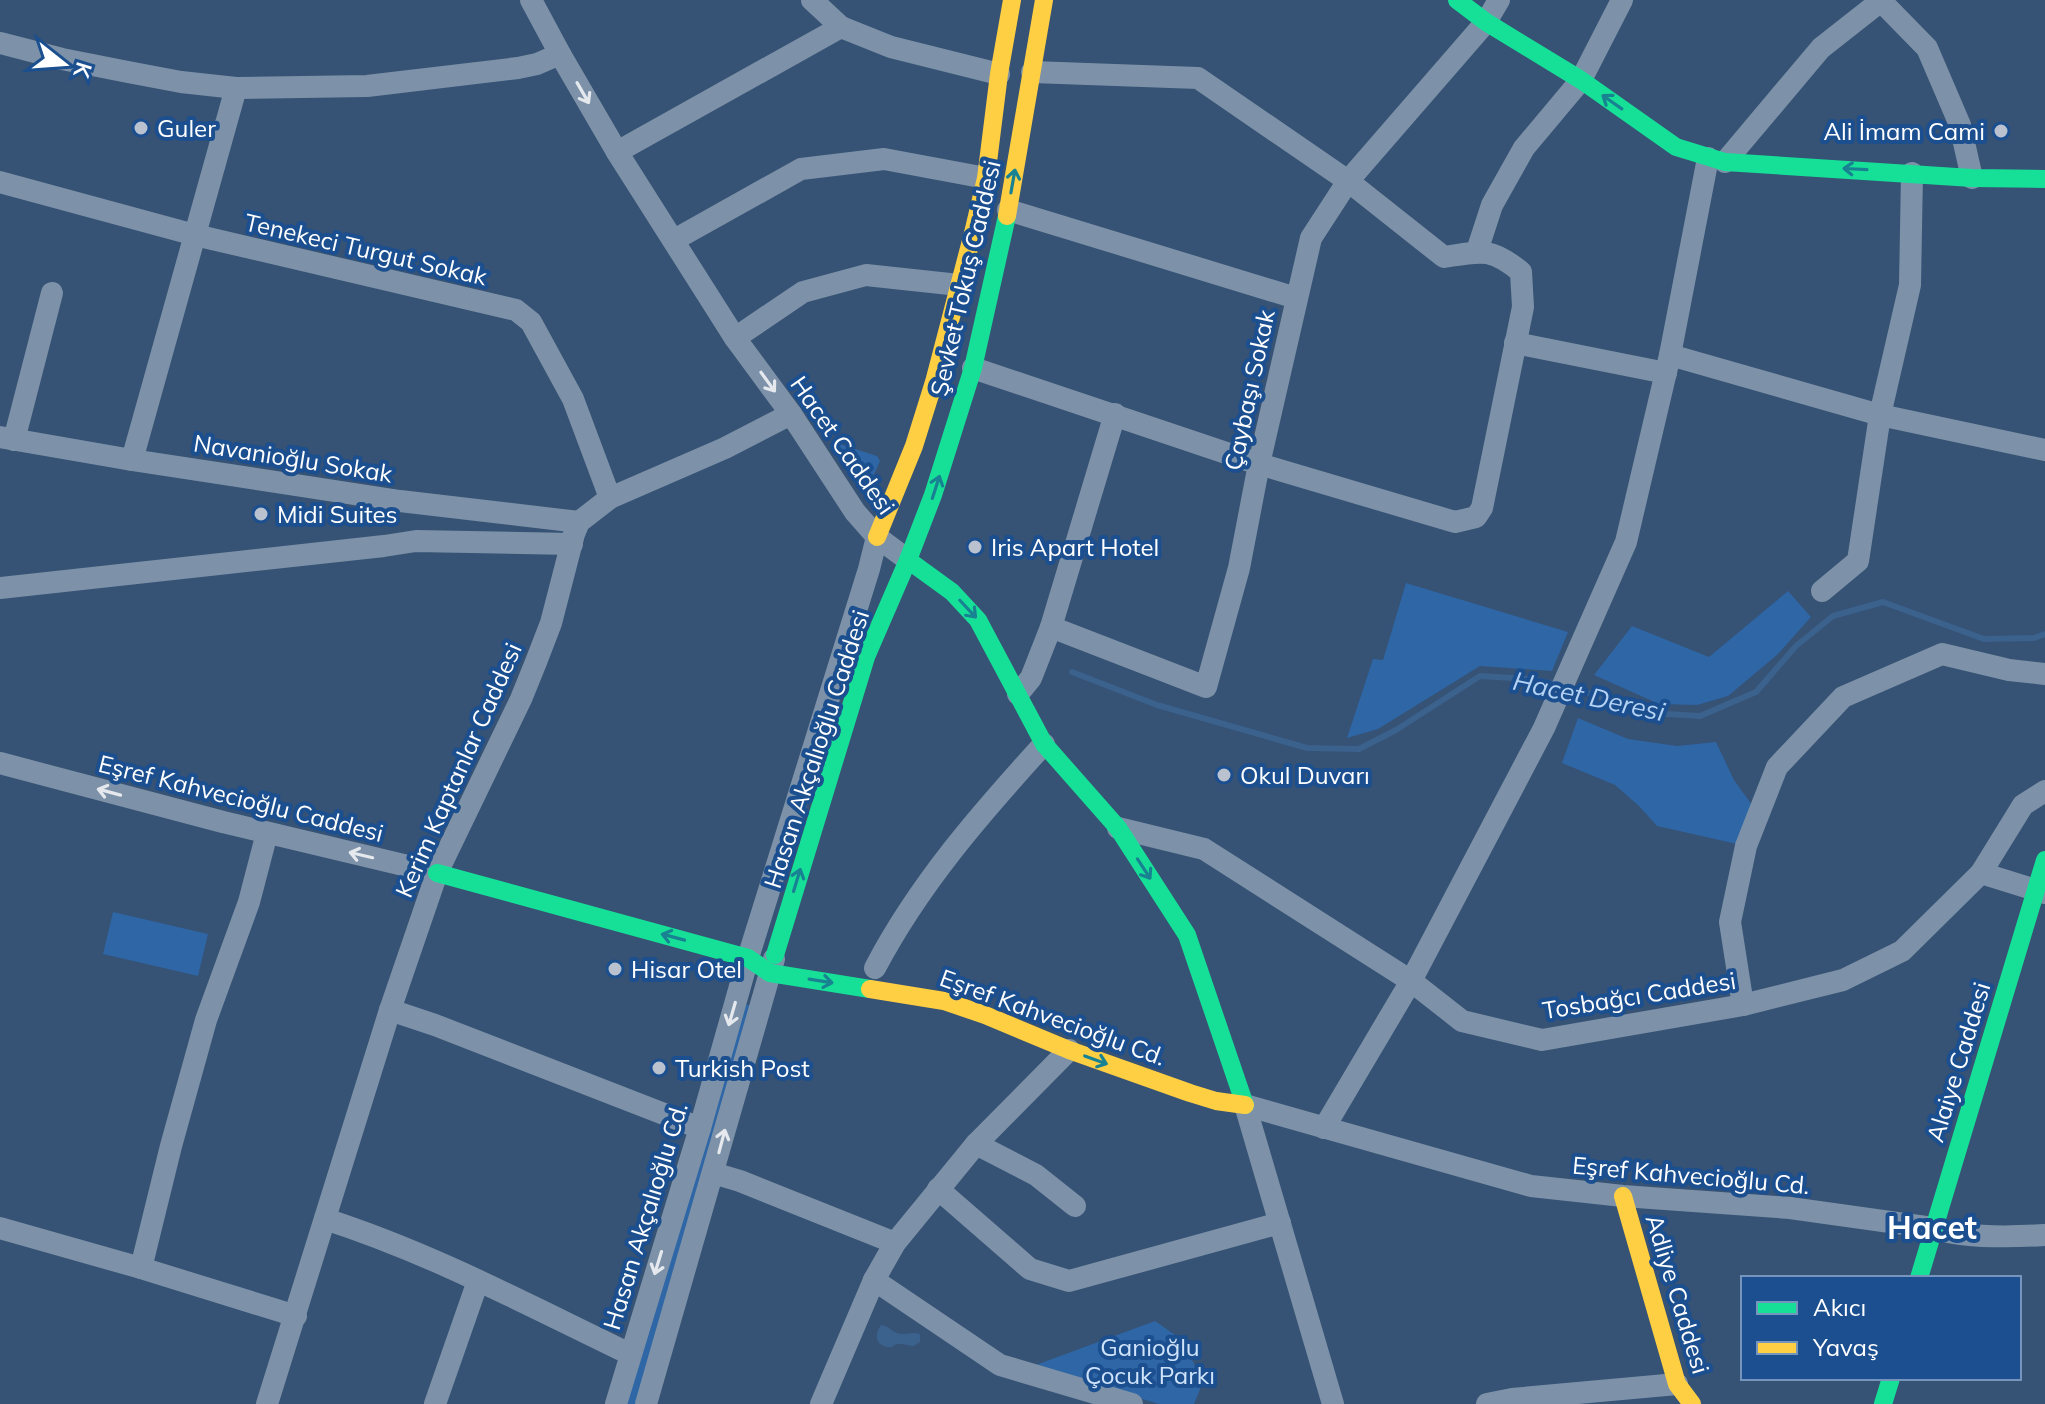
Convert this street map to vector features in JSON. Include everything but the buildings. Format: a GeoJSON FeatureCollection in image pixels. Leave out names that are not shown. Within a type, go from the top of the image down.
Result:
{"type":"FeatureCollection","features":[{"type":"Feature","properties":{"kind":"street","name":"Hacet Caddesi"},"geometry":{"type":"LineString","coordinates":[[531,0],[617,152],[735,338],[791,414],[855,512],[877,537],[952,592],[978,620],[1044,744],[1118,828],[1187,935],[1221,1056],[1245,1105]]}},
{"type":"Feature","properties":{"kind":"street"},"geometry":{"type":"LineString","coordinates":[[812,0],[841,27],[891,47],[999,74]]}},
{"type":"Feature","properties":{"kind":"street","name":"Şevket Tokuş Caddesi"},"geometry":{"type":"LineString","coordinates":[[877,537],[914,446],[934,382],[986,178],[1012,0]]}},
{"type":"Feature","properties":{"kind":"street","name":"Şevket Tokuş Caddesi"},"geometry":{"type":"LineString","coordinates":[[908,560],[933,495],[973,368],[1008,210],[1044,0]]}},
{"type":"Feature","properties":{"kind":"street"},"geometry":{"type":"LineString","coordinates":[[1457,0],[1486,22],[1581,80],[1676,147],[1717,160],[1972,178],[2045,179]]}},
{"type":"Feature","properties":{"kind":"street","name":"Çaybaşı Sokak"},"geometry":{"type":"LineString","coordinates":[[1051,627],[1206,687],[1239,568],[1259,464],[1311,238],[1348,181],[1486,22],[1499,0]]}},
{"type":"Feature","properties":{"kind":"street"},"geometry":{"type":"LineString","coordinates":[[1477,251],[1492,205],[1524,148],[1581,80],[1622,0]]}},
{"type":"Feature","properties":{"kind":"street"},"geometry":{"type":"LineString","coordinates":[[1324,1128],[1411,981],[1544,728],[1626,542],[1717,160],[1821,48],[1882,0],[1927,48],[1960,125],[1972,178]]}},
{"type":"Feature","properties":{"kind":"street"},"geometry":{"type":"LineString","coordinates":[[617,152],[841,27]]}},
{"type":"Feature","properties":{"kind":"street"},"geometry":{"type":"LineString","coordinates":[[0,43],[128,72],[236,88],[367,86],[504,70],[537,64],[560,54]]}},
{"type":"Feature","properties":{"kind":"street"},"geometry":{"type":"LineString","coordinates":[[973,368],[1259,464],[1455,522],[1476,517],[1482,508],[1523,307],[1521,272],[1503,257],[1477,251],[1444,257],[1348,181],[1198,78],[1032,72]]}},
{"type":"Feature","properties":{"kind":"street"},"geometry":{"type":"LineString","coordinates":[[132,460],[236,88]]}},
{"type":"Feature","properties":{"kind":"street"},"geometry":{"type":"LineString","coordinates":[[674,240],[801,169],[884,159],[986,178]]}},
{"type":"Feature","properties":{"kind":"street"},"geometry":{"type":"LineString","coordinates":[[1822,591],[1858,561],[1880,415],[1910,285],[1912,173]]}},
{"type":"Feature","properties":{"kind":"street","name":"Tenekeci Turgut Sokak"},"geometry":{"type":"LineString","coordinates":[[0,182],[195,235],[516,310],[531,322],[573,399],[610,498]]}},
{"type":"Feature","properties":{"kind":"street"},"geometry":{"type":"LineString","coordinates":[[1008,210],[1296,298]]}},
{"type":"Feature","properties":{"kind":"street"},"geometry":{"type":"LineString","coordinates":[[735,338],[803,292],[866,275],[959,285]]}},
{"type":"Feature","properties":{"kind":"street"},"geometry":{"type":"LineString","coordinates":[[7,438],[52,293]]}},
{"type":"Feature","properties":{"kind":"street"},"geometry":{"type":"LineString","coordinates":[[1515,343],[1668,364],[1880,415],[2045,450]]}},
{"type":"Feature","properties":{"kind":"street"},"geometry":{"type":"LineString","coordinates":[[579,522],[610,498],[725,448],[791,414]]}},
{"type":"Feature","properties":{"kind":"street"},"geometry":{"type":"LineString","coordinates":[[1018,694],[1031,678],[1051,627],[1115,414]]}},
{"type":"Feature","properties":{"kind":"street","name":"Navanioğlu Sokak"},"geometry":{"type":"LineString","coordinates":[[7,438],[132,460],[461,509],[579,522]]}},
{"type":"Feature","properties":{"kind":"street","name":"Kerim Kaptanlar Caddesi"},"geometry":{"type":"LineString","coordinates":[[267,1404],[390,1010],[437,873],[536,662],[551,623],[579,522]]}},
{"type":"Feature","properties":{"kind":"street","name":"Hasan Akçalıoğlu Cd."},"geometry":{"type":"LineString","coordinates":[[616,1404],[877,537]]}},
{"type":"Feature","properties":{"kind":"street"},"geometry":{"type":"LineString","coordinates":[[0,588],[416,541],[572,544]]}},
{"type":"Feature","properties":{"kind":"street","name":"Hasan Akçalıoğlu Caddesi"},"geometry":{"type":"LineString","coordinates":[[778,961],[834,755],[866,657],[908,560]]}},
{"type":"Feature","properties":{"kind":"street"},"geometry":{"type":"LineString","coordinates":[[1743,1005],[1730,922],[1746,846],[1777,767],[1843,697],[1942,654],[2009,670],[2045,674]]}},
{"type":"Feature","properties":{"kind":"street"},"geometry":{"type":"LineString","coordinates":[[875,968],[947,855],[1044,744]]}},
{"type":"Feature","properties":{"kind":"street","name":"Eşref Kahvecioğlu Caddesi"},"geometry":{"type":"LineString","coordinates":[[0,763],[267,833],[437,873],[748,958]]}},
{"type":"Feature","properties":{"kind":"street","name":"Tosbağcı Caddesi"},"geometry":{"type":"LineString","coordinates":[[1118,828],[1204,849],[1411,981],[1462,1021],[1542,1040],[1743,1005],[1843,980],[1902,951],[1981,873],[2023,805],[2045,791]]}},
{"type":"Feature","properties":{"kind":"street"},"geometry":{"type":"LineString","coordinates":[[141,1268],[206,1020],[249,902],[267,833]]}},
{"type":"Feature","properties":{"kind":"street","name":"Alaiye Caddesi"},"geometry":{"type":"LineString","coordinates":[[1920,1276],[2040,892],[2045,860]]}},
{"type":"Feature","properties":{"kind":"street"},"geometry":{"type":"LineString","coordinates":[[1981,873],[2040,892]]}},
{"type":"Feature","properties":{"kind":"street","name":"Eşref Kahvecioğlu Cd."},"geometry":{"type":"LineString","coordinates":[[748,958],[778,961],[944,1001],[1190,1093],[1245,1105],[1531,1186],[1790,1208],[1933,1228],[1949,1233],[2045,1235]]}},
{"type":"Feature","properties":{"kind":"street"},"geometry":{"type":"LineString","coordinates":[[646,1404],[778,961]]}},
{"type":"Feature","properties":{"kind":"street","name":"Eşref Kahvecioğlu Cd."},"geometry":{"type":"LineString","coordinates":[[944,983],[976,993]]}},
{"type":"Feature","properties":{"kind":"street"},"geometry":{"type":"LineString","coordinates":[[390,1010],[700,1128]]}},
{"type":"Feature","properties":{"kind":"street"},"geometry":{"type":"LineString","coordinates":[[821,1404],[874,1280],[895,1243],[976,1144],[1069,1050]]}},
{"type":"Feature","properties":{"kind":"street","name":"Eşref Kahvecioğlu Cd."},"geometry":{"type":"LineString","coordinates":[[1207,1080],[1245,1105]]}},
{"type":"Feature","properties":{"kind":"street"},"geometry":{"type":"LineString","coordinates":[[1245,1105],[1333,1404]]}},
{"type":"Feature","properties":{"kind":"street"},"geometry":{"type":"LineString","coordinates":[[976,1144],[1036,1175],[1075,1206]]}},
{"type":"Feature","properties":{"kind":"street"},"geometry":{"type":"LineString","coordinates":[[713,1173],[895,1243]]}},
{"type":"Feature","properties":{"kind":"street"},"geometry":{"type":"LineString","coordinates":[[938,1189],[1030,1269],[1069,1281],[1280,1223]]}},
{"type":"Feature","properties":{"kind":"street","name":"Adliye Caddesi"},"geometry":{"type":"LineString","coordinates":[[1623,1196],[1677,1384],[1692,1404]]}},
{"type":"Feature","properties":{"kind":"street"},"geometry":{"type":"LineString","coordinates":[[325,1219],[396,1245],[478,1281],[630,1354]]}},
{"type":"Feature","properties":{"kind":"street"},"geometry":{"type":"LineString","coordinates":[[0,1228],[296,1316]]}},
{"type":"Feature","properties":{"kind":"street"},"geometry":{"type":"LineString","coordinates":[[874,1280],[1000,1365],[1132,1404]]}},
{"type":"Feature","properties":{"kind":"street"},"geometry":{"type":"LineString","coordinates":[[435,1404],[478,1281]]}},
{"type":"Feature","properties":{"kind":"street"},"geometry":{"type":"LineString","coordinates":[[1883,1404],[1890,1380]]}},
{"type":"Feature","properties":{"kind":"street"},"geometry":{"type":"LineString","coordinates":[[1487,1404],[1677,1384]]}},
{"type":"Feature","properties":{"kind":"green space"},"geometry":{"type":"Polygon","coordinates":[[[840,444],[877,456],[880,461],[866,492],[861,491],[833,451],[840,444]]]}},
{"type":"Feature","properties":{"kind":"green space"},"geometry":{"type":"Polygon","coordinates":[[[1406,583],[1568,632],[1552,671],[1480,666],[1378,729],[1347,738],[1373,659],[1383,660],[1406,583]]]}},
{"type":"Feature","properties":{"kind":"green space"},"geometry":{"type":"Polygon","coordinates":[[[1788,591],[1811,617],[1777,655],[1728,696],[1697,705],[1659,704],[1594,675],[1632,626],[1709,657],[1788,591]]]}},
{"type":"Feature","properties":{"kind":"green space"},"geometry":{"type":"Polygon","coordinates":[[[1578,718],[1628,739],[1677,746],[1716,742],[1734,780],[1752,805],[1737,844],[1657,826],[1615,785],[1562,763],[1578,718]]]}},
{"type":"Feature","properties":{"kind":"green space"},"geometry":{"type":"Polygon","coordinates":[[[113,912],[208,934],[198,976],[103,954],[113,912]]]}},
{"type":"Feature","properties":{"kind":"green space"},"geometry":{"type":"Polygon","coordinates":[[[742,1004],[750,1005],[636,1404],[625,1404],[742,1004]]]}},
{"type":"Feature","properties":{"kind":"green space","name":"Ganioğlu Çocuk Parkı"},"geometry":{"type":"Polygon","coordinates":[[[1155,1321],[1178,1337],[1194,1363],[1201,1387],[1194,1404],[1159,1404],[1033,1366],[1155,1321]]]}},
{"type":"Feature","properties":{"kind":"shaded area"},"geometry":{"type":"Polygon","coordinates":[[[881,1325],[900,1334],[920,1334],[920,1342],[914,1346],[883,1346],[877,1338],[881,1325]]]}},
{"type":"Feature","properties":{"kind":"waterway","name":"Hacet Deresi"},"geometry":{"type":"LineString","coordinates":[[1072,672],[1157,705],[1307,748],[1359,749],[1396,730],[1480,676],[1532,679],[1579,690],[1649,713],[1700,716],[1756,692],[1796,646],[1833,616],[1883,602],[1984,639],[2034,638],[2045,634]]}},
{"type":"Feature","properties":{"kind":"traffic: fast"},"geometry":{"type":"LineString","coordinates":[[1457,0],[1486,22],[1581,80],[1676,147],[1725,162],[1972,178],[2045,179]]}},
{"type":"Feature","properties":{"kind":"traffic: fast"},"geometry":{"type":"LineString","coordinates":[[775,955],[866,657],[933,495],[973,368],[1007,216]]}},
{"type":"Feature","properties":{"kind":"traffic: fast"},"geometry":{"type":"LineString","coordinates":[[908,560],[952,592],[978,620],[1044,744],[1118,828],[1187,935],[1245,1105]]}},
{"type":"Feature","properties":{"kind":"traffic: fast"},"geometry":{"type":"LineString","coordinates":[[1920,1276],[2045,860]]}},
{"type":"Feature","properties":{"kind":"traffic: fast"},"geometry":{"type":"LineString","coordinates":[[437,873],[748,958],[770,973],[870,989]]}},
{"type":"Feature","properties":{"kind":"traffic: fast"},"geometry":{"type":"LineString","coordinates":[[1883,1404],[1890,1380]]}},
{"type":"Feature","properties":{"kind":"traffic: slow"},"geometry":{"type":"LineString","coordinates":[[877,537],[914,446],[973,233],[986,178],[1012,0]]}},
{"type":"Feature","properties":{"kind":"traffic: slow"},"geometry":{"type":"LineString","coordinates":[[1007,216],[1044,0]]}},
{"type":"Feature","properties":{"kind":"traffic: slow"},"geometry":{"type":"LineString","coordinates":[[870,989],[944,1001],[1190,1093],[1245,1105]]}},
{"type":"Feature","properties":{"kind":"traffic: slow"},"geometry":{"type":"LineString","coordinates":[[1623,1196],[1677,1384],[1692,1404]]}},
{"type":"Feature","properties":{"kind":"place","name":"Guler"},"geometry":{"type":"Point","coordinates":[141,128]}},
{"type":"Feature","properties":{"kind":"place","name":"Ali İmam Cami"},"geometry":{"type":"Point","coordinates":[2001,131]}},
{"type":"Feature","properties":{"kind":"place","name":"Midi Suites"},"geometry":{"type":"Point","coordinates":[261,514]}},
{"type":"Feature","properties":{"kind":"place","name":"Iris Apart Hotel"},"geometry":{"type":"Point","coordinates":[975,547]}},
{"type":"Feature","properties":{"kind":"place","name":"Okul Duvarı"},"geometry":{"type":"Point","coordinates":[1224,775]}},
{"type":"Feature","properties":{"kind":"place","name":"Hisar Otel"},"geometry":{"type":"Point","coordinates":[615,969]}},
{"type":"Feature","properties":{"kind":"place","name":"Turkish Post"},"geometry":{"type":"Point","coordinates":[659,1068]}},
{"type":"Feature","properties":{"kind":"district","name":"Hacet"},"geometry":{"type":"Point","coordinates":[1932,1227]}}]}
